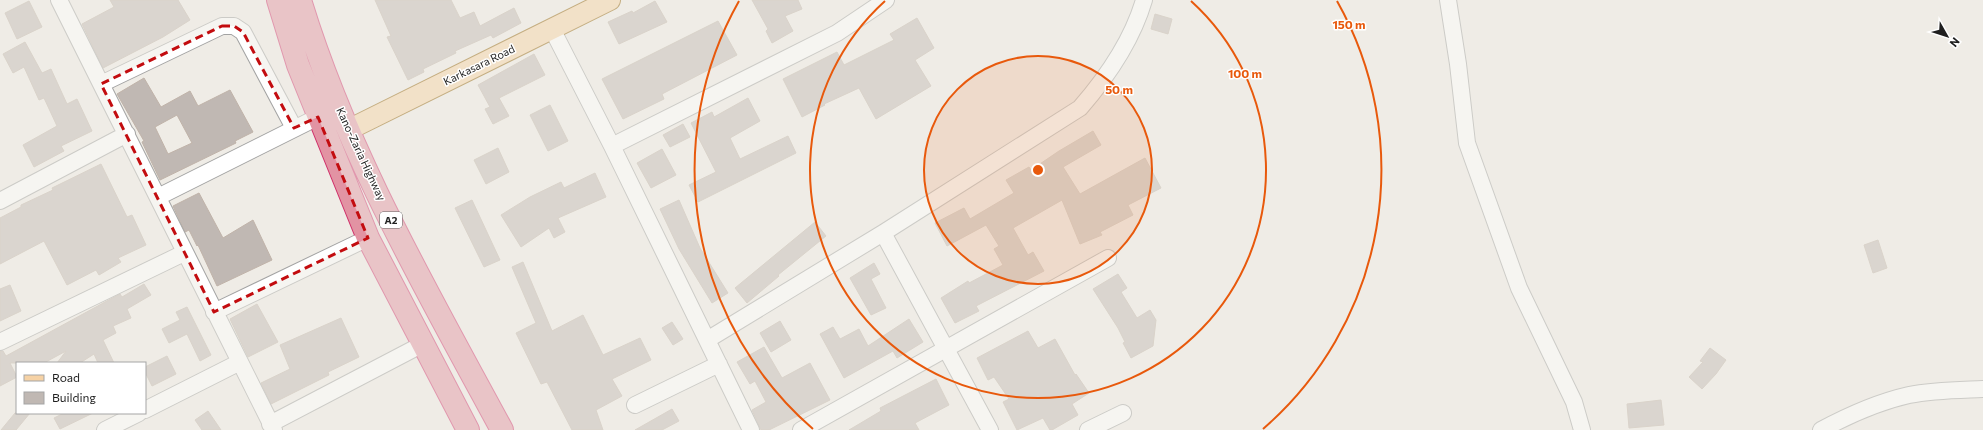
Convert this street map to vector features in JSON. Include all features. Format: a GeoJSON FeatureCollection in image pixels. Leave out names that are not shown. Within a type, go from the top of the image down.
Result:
{"type":"FeatureCollection","features":[{"type":"Feature","properties":{"kind":"highway","name":"A2"},"geometry":{"type":"LineString","coordinates":[[278,0],[298,65],[368,238],[468,430]]}},
{"type":"Feature","properties":{"kind":"highway","name":"Kano-Zaria Highway"},"geometry":{"type":"LineString","coordinates":[[300,0],[348,130],[411,261],[502,430]]}},
{"type":"Feature","properties":{"kind":"main road","name":"Karkasara Road"},"geometry":{"type":"LineString","coordinates":[[348,130],[608,0]]}},
{"type":"Feature","properties":{"kind":"street"},"geometry":{"type":"LineString","coordinates":[[59,0],[272,427],[423,344]]}},
{"type":"Feature","properties":{"kind":"street"},"geometry":{"type":"LineString","coordinates":[[612,146],[837,33],[886,0]]}},
{"type":"Feature","properties":{"kind":"street"},"geometry":{"type":"LineString","coordinates":[[707,340],[883,233],[1080,108],[1103,81],[1135,24],[1144,0]]}},
{"type":"Feature","properties":{"kind":"street"},"geometry":{"type":"LineString","coordinates":[[1448,0],[1458,64],[1467,143],[1519,288],[1574,402],[1582,430]]}},
{"type":"Feature","properties":{"kind":"street"},"geometry":{"type":"LineString","coordinates":[[101,84],[222,26],[234,26],[243,32],[294,128]]}},
{"type":"Feature","properties":{"kind":"street"},"geometry":{"type":"LineString","coordinates":[[552,29],[612,146],[751,430]]}},
{"type":"Feature","properties":{"kind":"street"},"geometry":{"type":"LineString","coordinates":[[158,197],[318,116]]}},
{"type":"Feature","properties":{"kind":"street"},"geometry":{"type":"LineString","coordinates":[[0,201],[127,134]]}},
{"type":"Feature","properties":{"kind":"street"},"geometry":{"type":"LineString","coordinates":[[883,233],[990,430]]}},
{"type":"Feature","properties":{"kind":"street"},"geometry":{"type":"LineString","coordinates":[[214,312],[368,238]]}},
{"type":"Feature","properties":{"kind":"street"},"geometry":{"type":"LineString","coordinates":[[0,342],[184,253]]}},
{"type":"Feature","properties":{"kind":"street"},"geometry":{"type":"LineString","coordinates":[[801,430],[1108,258]]}},
{"type":"Feature","properties":{"kind":"street"},"geometry":{"type":"LineString","coordinates":[[146,409],[240,362]]}},
{"type":"Feature","properties":{"kind":"street"},"geometry":{"type":"LineString","coordinates":[[636,405],[719,364]]}},
{"type":"Feature","properties":{"kind":"street"},"geometry":{"type":"LineString","coordinates":[[1821,430],[1846,416],[1879,403],[1911,395],[1983,389]]}},
{"type":"Feature","properties":{"kind":"street"},"geometry":{"type":"LineString","coordinates":[[1088,430],[1123,413]]}},
{"type":"Feature","properties":{"kind":"street"},"geometry":{"type":"LineString","coordinates":[[105,430],[137,414]]}},
{"type":"Feature","properties":{"kind":"highlighted area"},"geometry":{"type":"Polygon","coordinates":[[[222,26],[234,26],[243,32],[294,128],[318,117],[368,238],[214,312],[101,84],[222,26]]]}},
{"type":"Feature","properties":{"kind":"building"},"geometry":{"type":"Polygon","coordinates":[[[110,0],[178,0],[190,20],[163,37],[103,68],[82,24],[114,7],[110,0]]]}},
{"type":"Feature","properties":{"kind":"building"},"geometry":{"type":"Polygon","coordinates":[[[375,0],[451,0],[460,18],[474,12],[480,26],[514,8],[521,23],[493,38],[491,35],[455,51],[456,53],[423,69],[424,72],[408,80],[387,37],[391,36],[375,0]]]}},
{"type":"Feature","properties":{"kind":"building"},"geometry":{"type":"Polygon","coordinates":[[[752,0],[798,0],[802,9],[785,16],[793,31],[772,43],[766,31],[768,29],[752,0]]]}},
{"type":"Feature","properties":{"kind":"building"},"geometry":{"type":"Polygon","coordinates":[[[29,1],[42,27],[17,39],[5,13],[29,1]]]}},
{"type":"Feature","properties":{"kind":"building"},"geometry":{"type":"Polygon","coordinates":[[[655,1],[667,22],[619,44],[608,22],[632,11],[633,13],[655,1]]]}},
{"type":"Feature","properties":{"kind":"building"},"geometry":{"type":"Polygon","coordinates":[[[1155,14],[1172,19],[1168,34],[1151,29],[1155,14]]]}},
{"type":"Feature","properties":{"kind":"building"},"geometry":{"type":"Polygon","coordinates":[[[917,18],[934,48],[915,60],[931,86],[876,119],[859,88],[824,104],[825,105],[802,117],[783,79],[837,52],[844,65],[894,40],[890,34],[917,18]]]}},
{"type":"Feature","properties":{"kind":"building"},"geometry":{"type":"Polygon","coordinates":[[[718,21],[737,55],[662,94],[664,99],[623,119],[602,79],[718,21]]]}},
{"type":"Feature","properties":{"kind":"building"},"geometry":{"type":"Polygon","coordinates":[[[25,42],[42,73],[51,69],[67,104],[77,99],[92,131],[61,146],[64,151],[34,167],[23,145],[57,126],[44,98],[39,100],[24,67],[13,73],[3,54],[25,42]]]}},
{"type":"Feature","properties":{"kind":"building"},"geometry":{"type":"Polygon","coordinates":[[[534,54],[545,75],[499,98],[509,116],[493,124],[485,109],[490,107],[478,85],[534,54]]]}},
{"type":"Feature","properties":{"kind":"building"},"geometry":{"type":"Polygon","coordinates":[[[144,78],[161,107],[190,91],[198,106],[230,90],[253,132],[235,141],[236,143],[160,180],[142,142],[144,141],[117,94],[144,78]],[[177,115],[155,127],[168,154],[192,143],[177,115]]]}},
{"type":"Feature","properties":{"kind":"building"},"geometry":{"type":"Polygon","coordinates":[[[748,98],[760,121],[730,138],[740,159],[788,136],[796,153],[698,202],[689,185],[716,172],[691,123],[712,112],[714,117],[748,98]]]}},
{"type":"Feature","properties":{"kind":"building"},"geometry":{"type":"Polygon","coordinates":[[[550,105],[568,141],[548,151],[530,115],[550,105]]]}},
{"type":"Feature","properties":{"kind":"building"},"geometry":{"type":"Polygon","coordinates":[[[683,124],[690,137],[670,147],[663,135],[683,124]]]}},
{"type":"Feature","properties":{"kind":"building"},"geometry":{"type":"Polygon","coordinates":[[[1093,131],[1101,145],[1063,167],[1080,194],[1145,158],[1161,188],[1128,205],[1133,215],[1100,232],[1102,235],[1080,244],[1062,200],[1013,228],[1028,255],[1033,252],[1044,271],[976,306],[979,311],[955,323],[941,298],[968,281],[969,283],[1003,265],[994,249],[999,246],[986,225],[947,246],[935,223],[964,208],[970,219],[1014,193],[1006,180],[1029,167],[1031,170],[1093,131]]]}},
{"type":"Feature","properties":{"kind":"building"},"geometry":{"type":"Polygon","coordinates":[[[498,148],[509,172],[486,184],[474,160],[498,148]]]}},
{"type":"Feature","properties":{"kind":"building"},"geometry":{"type":"Polygon","coordinates":[[[662,149],[676,175],[651,188],[637,163],[662,149]]]}},
{"type":"Feature","properties":{"kind":"building"},"geometry":{"type":"Polygon","coordinates":[[[101,164],[127,217],[132,215],[146,245],[118,258],[121,262],[99,275],[96,270],[67,285],[44,241],[0,264],[0,218],[21,207],[21,205],[53,190],[52,188],[101,164]]]}},
{"type":"Feature","properties":{"kind":"building"},"geometry":{"type":"Polygon","coordinates":[[[595,173],[606,197],[558,218],[565,232],[554,238],[549,228],[521,247],[501,215],[530,197],[561,182],[564,188],[595,173]]]}},
{"type":"Feature","properties":{"kind":"building"},"geometry":{"type":"Polygon","coordinates":[[[199,193],[223,238],[253,220],[272,260],[217,286],[198,245],[197,246],[189,230],[185,232],[173,206],[199,193]]]}},
{"type":"Feature","properties":{"kind":"building"},"geometry":{"type":"Polygon","coordinates":[[[472,200],[500,260],[484,267],[455,208],[472,200]]]}},
{"type":"Feature","properties":{"kind":"building"},"geometry":{"type":"Polygon","coordinates":[[[679,200],[700,248],[728,293],[712,303],[679,249],[660,209],[679,200]]]}},
{"type":"Feature","properties":{"kind":"building"},"geometry":{"type":"Polygon","coordinates":[[[815,222],[826,236],[778,275],[779,276],[747,303],[735,288],[815,222]]]}},
{"type":"Feature","properties":{"kind":"building"},"geometry":{"type":"Polygon","coordinates":[[[1878,240],[1887,268],[1873,273],[1864,245],[1878,240]]]}},
{"type":"Feature","properties":{"kind":"building"},"geometry":{"type":"Polygon","coordinates":[[[523,262],[552,331],[583,315],[603,355],[640,338],[651,360],[612,379],[622,396],[596,410],[603,430],[572,430],[547,382],[541,384],[516,333],[536,323],[512,267],[523,262]]]}},
{"type":"Feature","properties":{"kind":"building"},"geometry":{"type":"Polygon","coordinates":[[[874,263],[880,274],[871,279],[886,308],[871,315],[850,278],[874,263]]]}},
{"type":"Feature","properties":{"kind":"building"},"geometry":{"type":"Polygon","coordinates":[[[1118,274],[1127,288],[1121,292],[1137,318],[1150,310],[1156,320],[1153,346],[1131,358],[1123,343],[1125,342],[1118,328],[1093,289],[1118,274]]]}},
{"type":"Feature","properties":{"kind":"building"},"geometry":{"type":"Polygon","coordinates":[[[144,284],[151,295],[127,309],[131,318],[113,326],[116,333],[103,340],[114,362],[98,362],[94,354],[82,362],[58,362],[66,351],[46,362],[10,363],[16,378],[0,386],[0,351],[3,351],[6,356],[120,294],[122,297],[144,284]]]}},
{"type":"Feature","properties":{"kind":"building"},"geometry":{"type":"Polygon","coordinates":[[[10,285],[21,311],[0,321],[0,289],[10,285]]]}},
{"type":"Feature","properties":{"kind":"building"},"geometry":{"type":"Polygon","coordinates":[[[257,304],[278,342],[248,357],[230,319],[257,304]]]}},
{"type":"Feature","properties":{"kind":"building"},"geometry":{"type":"Polygon","coordinates":[[[187,307],[211,355],[200,361],[187,334],[169,343],[162,329],[180,320],[176,312],[187,307]]]}},
{"type":"Feature","properties":{"kind":"building"},"geometry":{"type":"Polygon","coordinates":[[[341,318],[359,357],[328,372],[329,375],[271,404],[261,383],[290,369],[280,345],[341,318]]]}},
{"type":"Feature","properties":{"kind":"building"},"geometry":{"type":"Polygon","coordinates":[[[909,319],[923,342],[897,358],[893,351],[844,378],[820,334],[833,327],[840,339],[859,329],[868,346],[909,319]]]}},
{"type":"Feature","properties":{"kind":"building"},"geometry":{"type":"Polygon","coordinates":[[[780,321],[791,340],[771,352],[760,333],[780,321]]]}},
{"type":"Feature","properties":{"kind":"building"},"geometry":{"type":"Polygon","coordinates":[[[672,322],[683,339],[673,345],[662,328],[672,322]]]}},
{"type":"Feature","properties":{"kind":"building"},"geometry":{"type":"Polygon","coordinates":[[[1028,331],[1038,348],[1055,339],[1075,375],[1076,374],[1089,393],[1072,404],[1078,415],[1052,430],[1050,430],[1043,418],[1017,430],[1003,402],[1009,399],[994,377],[988,380],[977,358],[1028,331]]]}},
{"type":"Feature","properties":{"kind":"building"},"geometry":{"type":"Polygon","coordinates":[[[764,347],[782,378],[810,363],[830,400],[769,430],[761,430],[752,410],[766,402],[755,381],[750,384],[737,362],[764,347]]]}},
{"type":"Feature","properties":{"kind":"building"},"geometry":{"type":"Polygon","coordinates":[[[1710,348],[1726,360],[1716,374],[1702,389],[1689,377],[1703,362],[1700,361],[1710,348]]]}},
{"type":"Feature","properties":{"kind":"building"},"geometry":{"type":"Polygon","coordinates":[[[167,356],[176,374],[152,386],[146,374],[146,366],[167,356]]]}},
{"type":"Feature","properties":{"kind":"building"},"geometry":{"type":"Polygon","coordinates":[[[936,379],[949,405],[915,423],[919,430],[849,430],[881,411],[880,408],[936,379]]]}},
{"type":"Feature","properties":{"kind":"building"},"geometry":{"type":"Polygon","coordinates":[[[1661,400],[1664,425],[1629,428],[1627,404],[1661,400]]]}},
{"type":"Feature","properties":{"kind":"building"},"geometry":{"type":"Polygon","coordinates":[[[672,409],[679,421],[662,430],[635,430],[672,409]]]}},
{"type":"Feature","properties":{"kind":"building"},"geometry":{"type":"Polygon","coordinates":[[[208,411],[221,430],[202,430],[195,420],[208,411]]]}},
{"type":"Feature","properties":{"kind":"building"},"geometry":{"type":"Polygon","coordinates":[[[15,413],[29,414],[16,430],[1,430],[15,413]]]}},
{"type":"Feature","properties":{"kind":"building"},"geometry":{"type":"Polygon","coordinates":[[[62,414],[91,414],[60,429],[54,418],[62,414]]]}}]}
